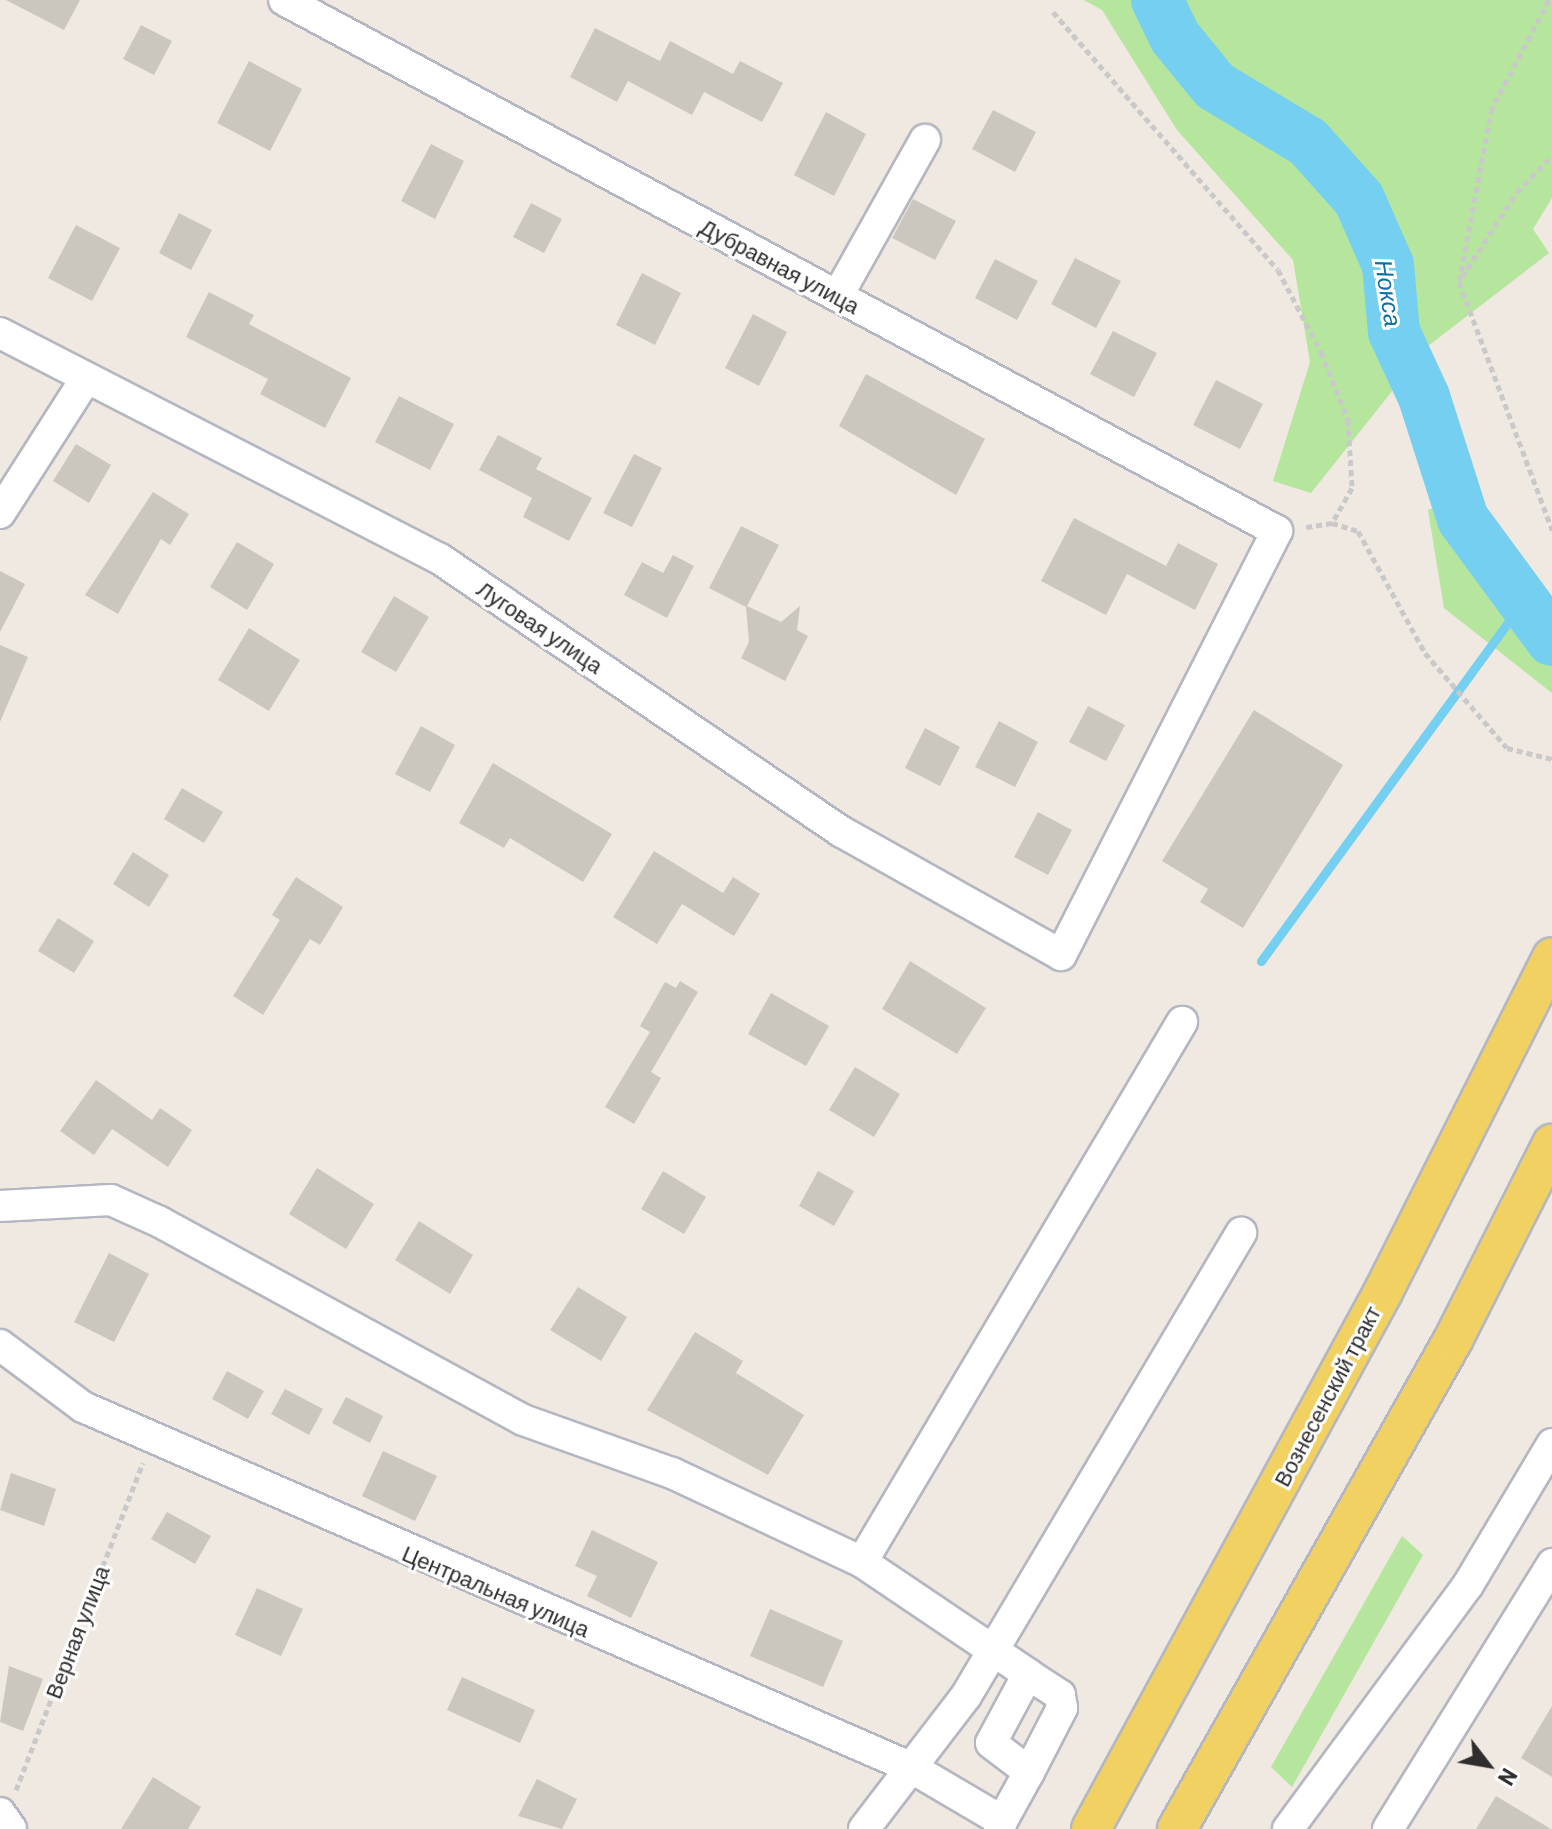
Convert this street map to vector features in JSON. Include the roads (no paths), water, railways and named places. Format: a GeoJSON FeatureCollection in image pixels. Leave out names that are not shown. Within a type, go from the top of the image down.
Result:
{"type":"FeatureCollection","features":[{"type":"Feature","properties":{"kind":"main road","name":"Вознесенский тракт"},"geometry":{"type":"LineString","coordinates":[[1091,1829],[1383,1292],[1552,957]]}},
{"type":"Feature","properties":{"kind":"main road"},"geometry":{"type":"LineString","coordinates":[[1177,1829],[1453,1340],[1552,1144]]}},
{"type":"Feature","properties":{"kind":"street","name":"Дубравная улица"},"geometry":{"type":"LineString","coordinates":[[284,0],[1277,531],[1061,955]]}},
{"type":"Feature","properties":{"kind":"street"},"geometry":{"type":"LineString","coordinates":[[838,295],[925,140]]}},
{"type":"Feature","properties":{"kind":"street","name":"Луговая улица"},"geometry":{"type":"LineString","coordinates":[[0,333],[85,380],[440,559],[842,832],[1061,955]]}},
{"type":"Feature","properties":{"kind":"street"},"geometry":{"type":"LineString","coordinates":[[0,513],[85,380]]}},
{"type":"Feature","properties":{"kind":"street"},"geometry":{"type":"LineString","coordinates":[[862,1562],[1182,1022]]}},
{"type":"Feature","properties":{"kind":"street"},"geometry":{"type":"LineString","coordinates":[[0,1206],[111,1200],[523,1420],[672,1473],[862,1562],[990,1645],[1060,1695],[1062,1708],[1000,1825]]}},
{"type":"Feature","properties":{"kind":"street"},"geometry":{"type":"LineString","coordinates":[[864,1829],[966,1696],[990,1645],[1241,1233]]}},
{"type":"Feature","properties":{"kind":"street","name":"Центральная улица"},"geometry":{"type":"LineString","coordinates":[[0,1345],[83,1407],[153,1435],[412,1556],[912,1768],[1000,1825]]}},
{"type":"Feature","properties":{"kind":"street"},"geometry":{"type":"LineString","coordinates":[[1288,1829],[1468,1585],[1552,1444]]}},
{"type":"Feature","properties":{"kind":"street"},"geometry":{"type":"LineString","coordinates":[[1388,1829],[1552,1564]]}},
{"type":"Feature","properties":{"kind":"street"},"geometry":{"type":"LineString","coordinates":[[1028,1674],[991,1743],[1029,1772]]}},
{"type":"Feature","properties":{"kind":"waterway","name":"Нокса"},"geometry":{"type":"LineString","coordinates":[[1157,0],[1175,37],[1215,86],[1308,142],[1359,199],[1388,265],[1394,332],[1424,397],[1463,519],[1552,640]]}},
{"type":"Feature","properties":{"kind":"waterway"},"geometry":{"type":"LineString","coordinates":[[1261,961],[1524,600]]}}]}
